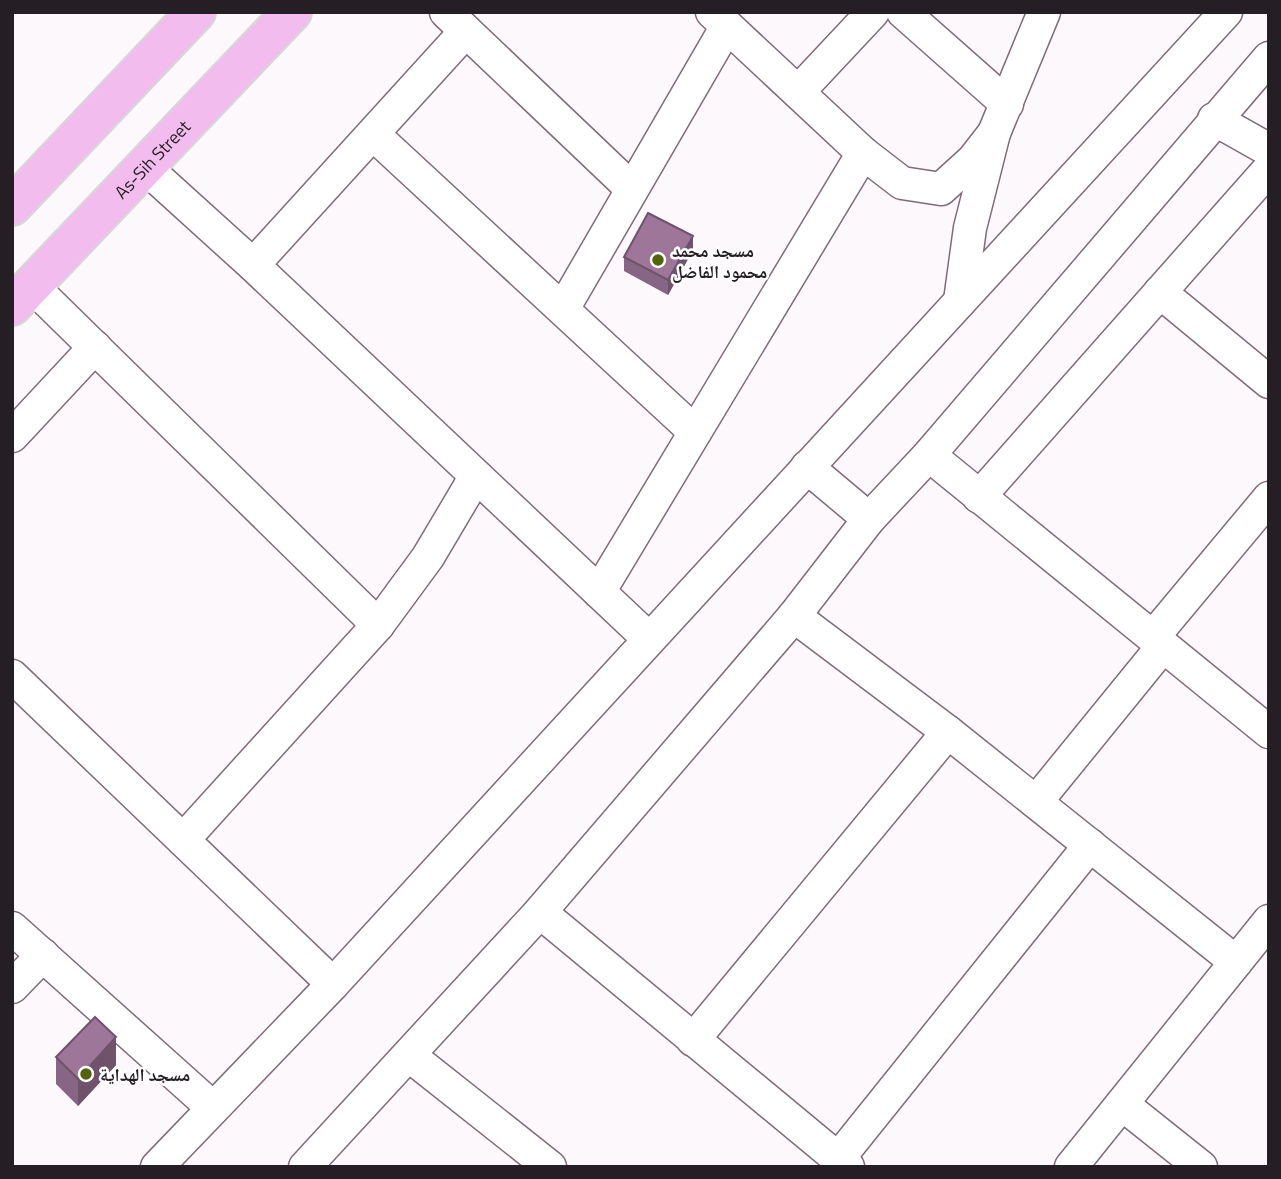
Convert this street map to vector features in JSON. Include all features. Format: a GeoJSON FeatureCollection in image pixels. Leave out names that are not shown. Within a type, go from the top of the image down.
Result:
{"type":"FeatureCollection","features":[{"type":"Feature","properties":{"kind":"main road"},"geometry":{"type":"LineString","coordinates":[[17,192],[196,12]]}},
{"type":"Feature","properties":{"kind":"main road","name":"As-Sih Street"},"geometry":{"type":"LineString","coordinates":[[22,296],[292,12]]}},
{"type":"Feature","properties":{"kind":"street"},"geometry":{"type":"LineString","coordinates":[[798,92],[873,12]]}},
{"type":"Feature","properties":{"kind":"street"},"geometry":{"type":"LineString","coordinates":[[903,12],[1007,104]]}},
{"type":"Feature","properties":{"kind":"street"},"geometry":{"type":"LineString","coordinates":[[960,301],[970,228],[994,133],[1044,12]]}},
{"type":"Feature","properties":{"kind":"street"},"geometry":{"type":"LineString","coordinates":[[157,1167],[333,984],[1226,12]]}},
{"type":"Feature","properties":{"kind":"street"},"geometry":{"type":"LineString","coordinates":[[563,309],[632,189],[719,19],[863,153],[902,183],[941,189],[973,160],[994,133]]}},
{"type":"Feature","properties":{"kind":"street"},"geometry":{"type":"LineString","coordinates":[[253,265],[373,134],[456,21],[632,189]]}},
{"type":"Feature","properties":{"kind":"street"},"geometry":{"type":"LineString","coordinates":[[305,1167],[540,912],[794,615],[869,519],[929,455],[1269,58]]}},
{"type":"Feature","properties":{"kind":"street"},"geometry":{"type":"LineString","coordinates":[[1214,119],[1269,150]]}},
{"type":"Feature","properties":{"kind":"street"},"geometry":{"type":"LineString","coordinates":[[373,134],[695,432]]}},
{"type":"Feature","properties":{"kind":"street"},"geometry":{"type":"LineString","coordinates":[[599,592],[863,153]]}},
{"type":"Feature","properties":{"kind":"street"},"geometry":{"type":"LineString","coordinates":[[146,168],[253,265],[649,639]]}},
{"type":"Feature","properties":{"kind":"street"},"geometry":{"type":"LineString","coordinates":[[979,497],[1269,169]]}},
{"type":"Feature","properties":{"kind":"street"},"geometry":{"type":"LineString","coordinates":[[1160,292],[1269,382]]}},
{"type":"Feature","properties":{"kind":"street"},"geometry":{"type":"LineString","coordinates":[[22,296],[95,347],[378,625]]}},
{"type":"Feature","properties":{"kind":"street"},"geometry":{"type":"LineString","coordinates":[[12,436],[95,347]]}},
{"type":"Feature","properties":{"kind":"street"},"geometry":{"type":"LineString","coordinates":[[929,455],[1269,732]]}},
{"type":"Feature","properties":{"kind":"street"},"geometry":{"type":"LineString","coordinates":[[807,467],[869,519]]}},
{"type":"Feature","properties":{"kind":"street"},"geometry":{"type":"LineString","coordinates":[[183,840],[378,625],[428,557],[476,476]]}},
{"type":"Feature","properties":{"kind":"street"},"geometry":{"type":"LineString","coordinates":[[1037,802],[1269,498]]}},
{"type":"Feature","properties":{"kind":"street"},"geometry":{"type":"LineString","coordinates":[[794,615],[948,732],[1236,961]]}},
{"type":"Feature","properties":{"kind":"street"},"geometry":{"type":"LineString","coordinates":[[12,676],[333,984]]}},
{"type":"Feature","properties":{"kind":"street"},"geometry":{"type":"LineString","coordinates":[[693,1040],[948,732]]}},
{"type":"Feature","properties":{"kind":"street"},"geometry":{"type":"LineString","coordinates":[[540,912],[546,920],[843,1163],[1090,845]]}},
{"type":"Feature","properties":{"kind":"street"},"geometry":{"type":"LineString","coordinates":[[1072,1167],[1269,921]]}},
{"type":"Feature","properties":{"kind":"street"},"geometry":{"type":"LineString","coordinates":[[12,928],[213,1108]]}},
{"type":"Feature","properties":{"kind":"street"},"geometry":{"type":"LineString","coordinates":[[12,988],[43,955]]}},
{"type":"Feature","properties":{"kind":"street"},"geometry":{"type":"LineString","coordinates":[[410,1056],[550,1167]]}},
{"type":"Feature","properties":{"kind":"street"},"geometry":{"type":"LineString","coordinates":[[1122,1104],[1200,1167]]}},
{"type":"Feature","properties":{"kind":"building","name":"مسجد محمد محمود الفاضل"},"geometry":{"type":"Polygon","coordinates":[[[648,213],[693,236],[668,280],[624,257],[648,213]]]}},
{"type":"Feature","properties":{"kind":"building"},"geometry":{"type":"Polygon","coordinates":[[[95,1017],[116,1037],[78,1079],[56,1057],[95,1017]]]}},
{"type":"Feature","properties":{"kind":"place","name":"مسجد محمد محمود الفاضل"},"geometry":{"type":"Point","coordinates":[658,260]}},
{"type":"Feature","properties":{"kind":"place","name":"مسجد الهداية"},"geometry":{"type":"Point","coordinates":[86,1074]}}]}
